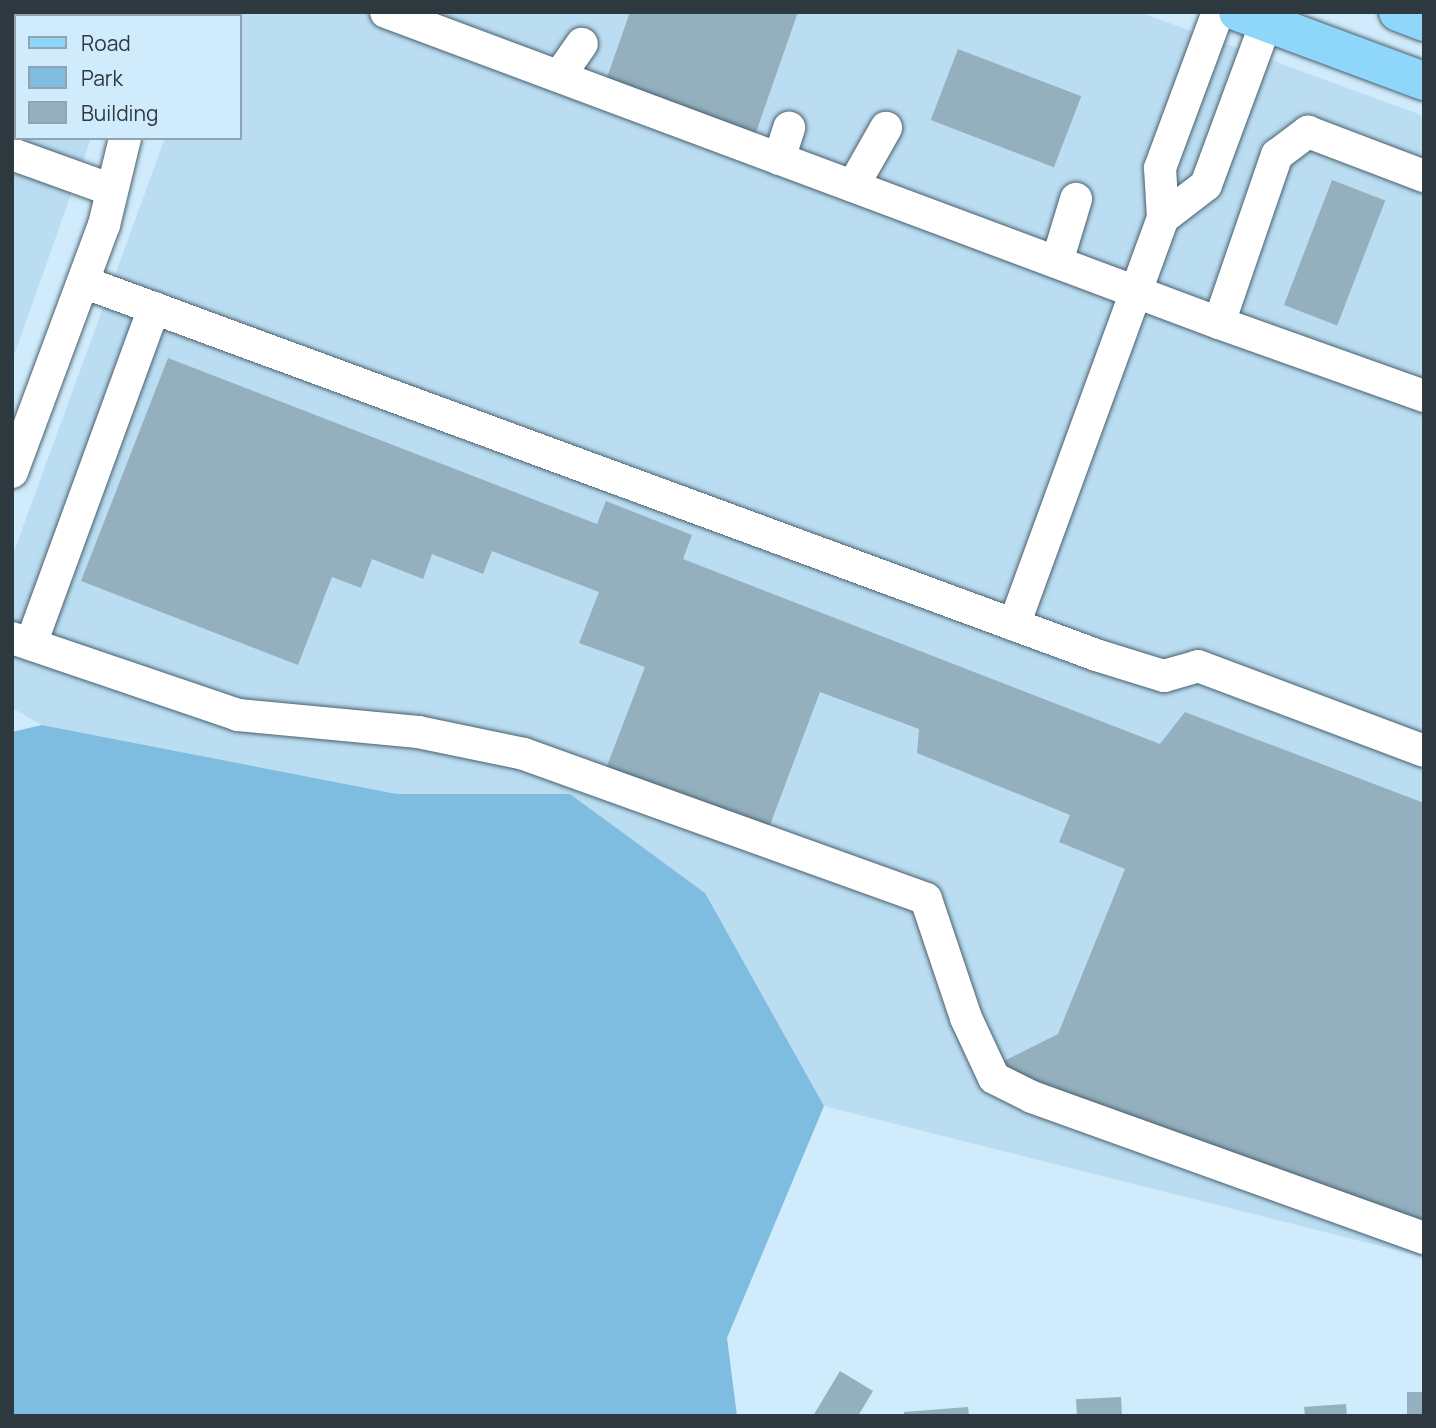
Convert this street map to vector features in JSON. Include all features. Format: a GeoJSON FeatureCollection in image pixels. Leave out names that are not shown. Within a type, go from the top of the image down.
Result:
{"type":"FeatureCollection","features":[{"type":"Feature","properties":{"kind":"main road"},"geometry":{"type":"LineString","coordinates":[[1398,12],[1424,22]]}},
{"type":"Feature","properties":{"kind":"main road"},"geometry":{"type":"LineString","coordinates":[[1256,16],[1424,81]]}},
{"type":"Feature","properties":{"kind":"lane"},"geometry":{"type":"LineString","coordinates":[[386,12],[1424,397]]}},
{"type":"Feature","properties":{"kind":"lane"},"geometry":{"type":"LineString","coordinates":[[1014,625],[1163,218],[1160,168],[1217,12]]}},
{"type":"Feature","properties":{"kind":"lane"},"geometry":{"type":"LineString","coordinates":[[1163,218],[1206,185],[1256,16]]}},
{"type":"Feature","properties":{"kind":"lane"},"geometry":{"type":"LineString","coordinates":[[560,75],[582,44]]}},
{"type":"Feature","properties":{"kind":"lane"},"geometry":{"type":"LineString","coordinates":[[779,159],[789,128]]}},
{"type":"Feature","properties":{"kind":"lane"},"geometry":{"type":"LineString","coordinates":[[853,186],[886,128]]}},
{"type":"Feature","properties":{"kind":"lane"},"geometry":{"type":"LineString","coordinates":[[1219,323],[1277,155],[1308,132],[1424,176]]}},
{"type":"Feature","properties":{"kind":"lane"},"geometry":{"type":"LineString","coordinates":[[12,472],[104,225],[124,140]]}},
{"type":"Feature","properties":{"kind":"lane"},"geometry":{"type":"LineString","coordinates":[[12,154],[112,190]]}},
{"type":"Feature","properties":{"kind":"lane"},"geometry":{"type":"LineString","coordinates":[[1057,262],[1076,199]]}},
{"type":"Feature","properties":{"kind":"lane"},"geometry":{"type":"LineString","coordinates":[[83,282],[1014,625],[1164,676],[1198,666],[1424,751]]}},
{"type":"Feature","properties":{"kind":"lane"},"geometry":{"type":"LineString","coordinates":[[154,308],[22,641],[238,715],[418,732],[524,754],[926,900],[966,1018],[994,1078],[1032,1097],[1424,1238]]}},
{"type":"Feature","properties":{"kind":"shaded area"},"geometry":{"type":"Polygon","coordinates":[[[12,12],[135,12],[14,14],[14,140],[90,140],[12,361],[12,12]]]}},
{"type":"Feature","properties":{"kind":"shaded area"},"geometry":{"type":"Polygon","coordinates":[[[1139,12],[1424,116],[1424,1257],[824,1106],[774,1019],[570,794],[397,794],[42,725],[12,708],[12,557],[164,140],[242,140],[242,14],[210,14],[1139,12]]]}},
{"type":"Feature","properties":{"kind":"green space"},"geometry":{"type":"Polygon","coordinates":[[[42,725],[397,794],[570,794],[705,893],[824,1106],[727,1338],[737,1416],[12,1416],[12,732],[42,725]]]}},
{"type":"Feature","properties":{"kind":"building"},"geometry":{"type":"Polygon","coordinates":[[[630,12],[798,12],[754,138],[604,86],[630,12]]]}},
{"type":"Feature","properties":{"kind":"building"},"geometry":{"type":"Polygon","coordinates":[[[958,49],[1081,96],[1054,167],[931,120],[958,49]]]}},
{"type":"Feature","properties":{"kind":"building"},"geometry":{"type":"Polygon","coordinates":[[[1332,180],[1385,200],[1337,326],[1284,305],[1332,180]]]}},
{"type":"Feature","properties":{"kind":"building"},"geometry":{"type":"Polygon","coordinates":[[[168,358],[597,524],[606,501],[692,535],[683,559],[1160,744],[1185,712],[1424,803],[1424,1233],[1012,1078],[1004,1061],[1058,1034],[1125,869],[1059,842],[1070,815],[917,753],[919,729],[820,692],[767,833],[605,771],[645,667],[579,643],[599,592],[492,551],[483,574],[432,554],[423,579],[372,559],[361,588],[332,577],[298,665],[81,581],[168,358]]]}},
{"type":"Feature","properties":{"kind":"building"},"geometry":{"type":"Polygon","coordinates":[[[840,1371],[873,1391],[858,1416],[813,1416],[840,1371]]]}},
{"type":"Feature","properties":{"kind":"building"},"geometry":{"type":"Polygon","coordinates":[[[1407,1392],[1424,1392],[1424,1416],[1407,1416],[1407,1392]]]}},
{"type":"Feature","properties":{"kind":"building"},"geometry":{"type":"Polygon","coordinates":[[[1121,1397],[1122,1416],[1077,1416],[1076,1399],[1121,1397]]]}},
{"type":"Feature","properties":{"kind":"building"},"geometry":{"type":"Polygon","coordinates":[[[1346,1404],[1347,1416],[1305,1416],[1304,1407],[1346,1404]]]}},
{"type":"Feature","properties":{"kind":"building"},"geometry":{"type":"Polygon","coordinates":[[[968,1407],[969,1416],[904,1416],[904,1412],[968,1407]]]}}]}
